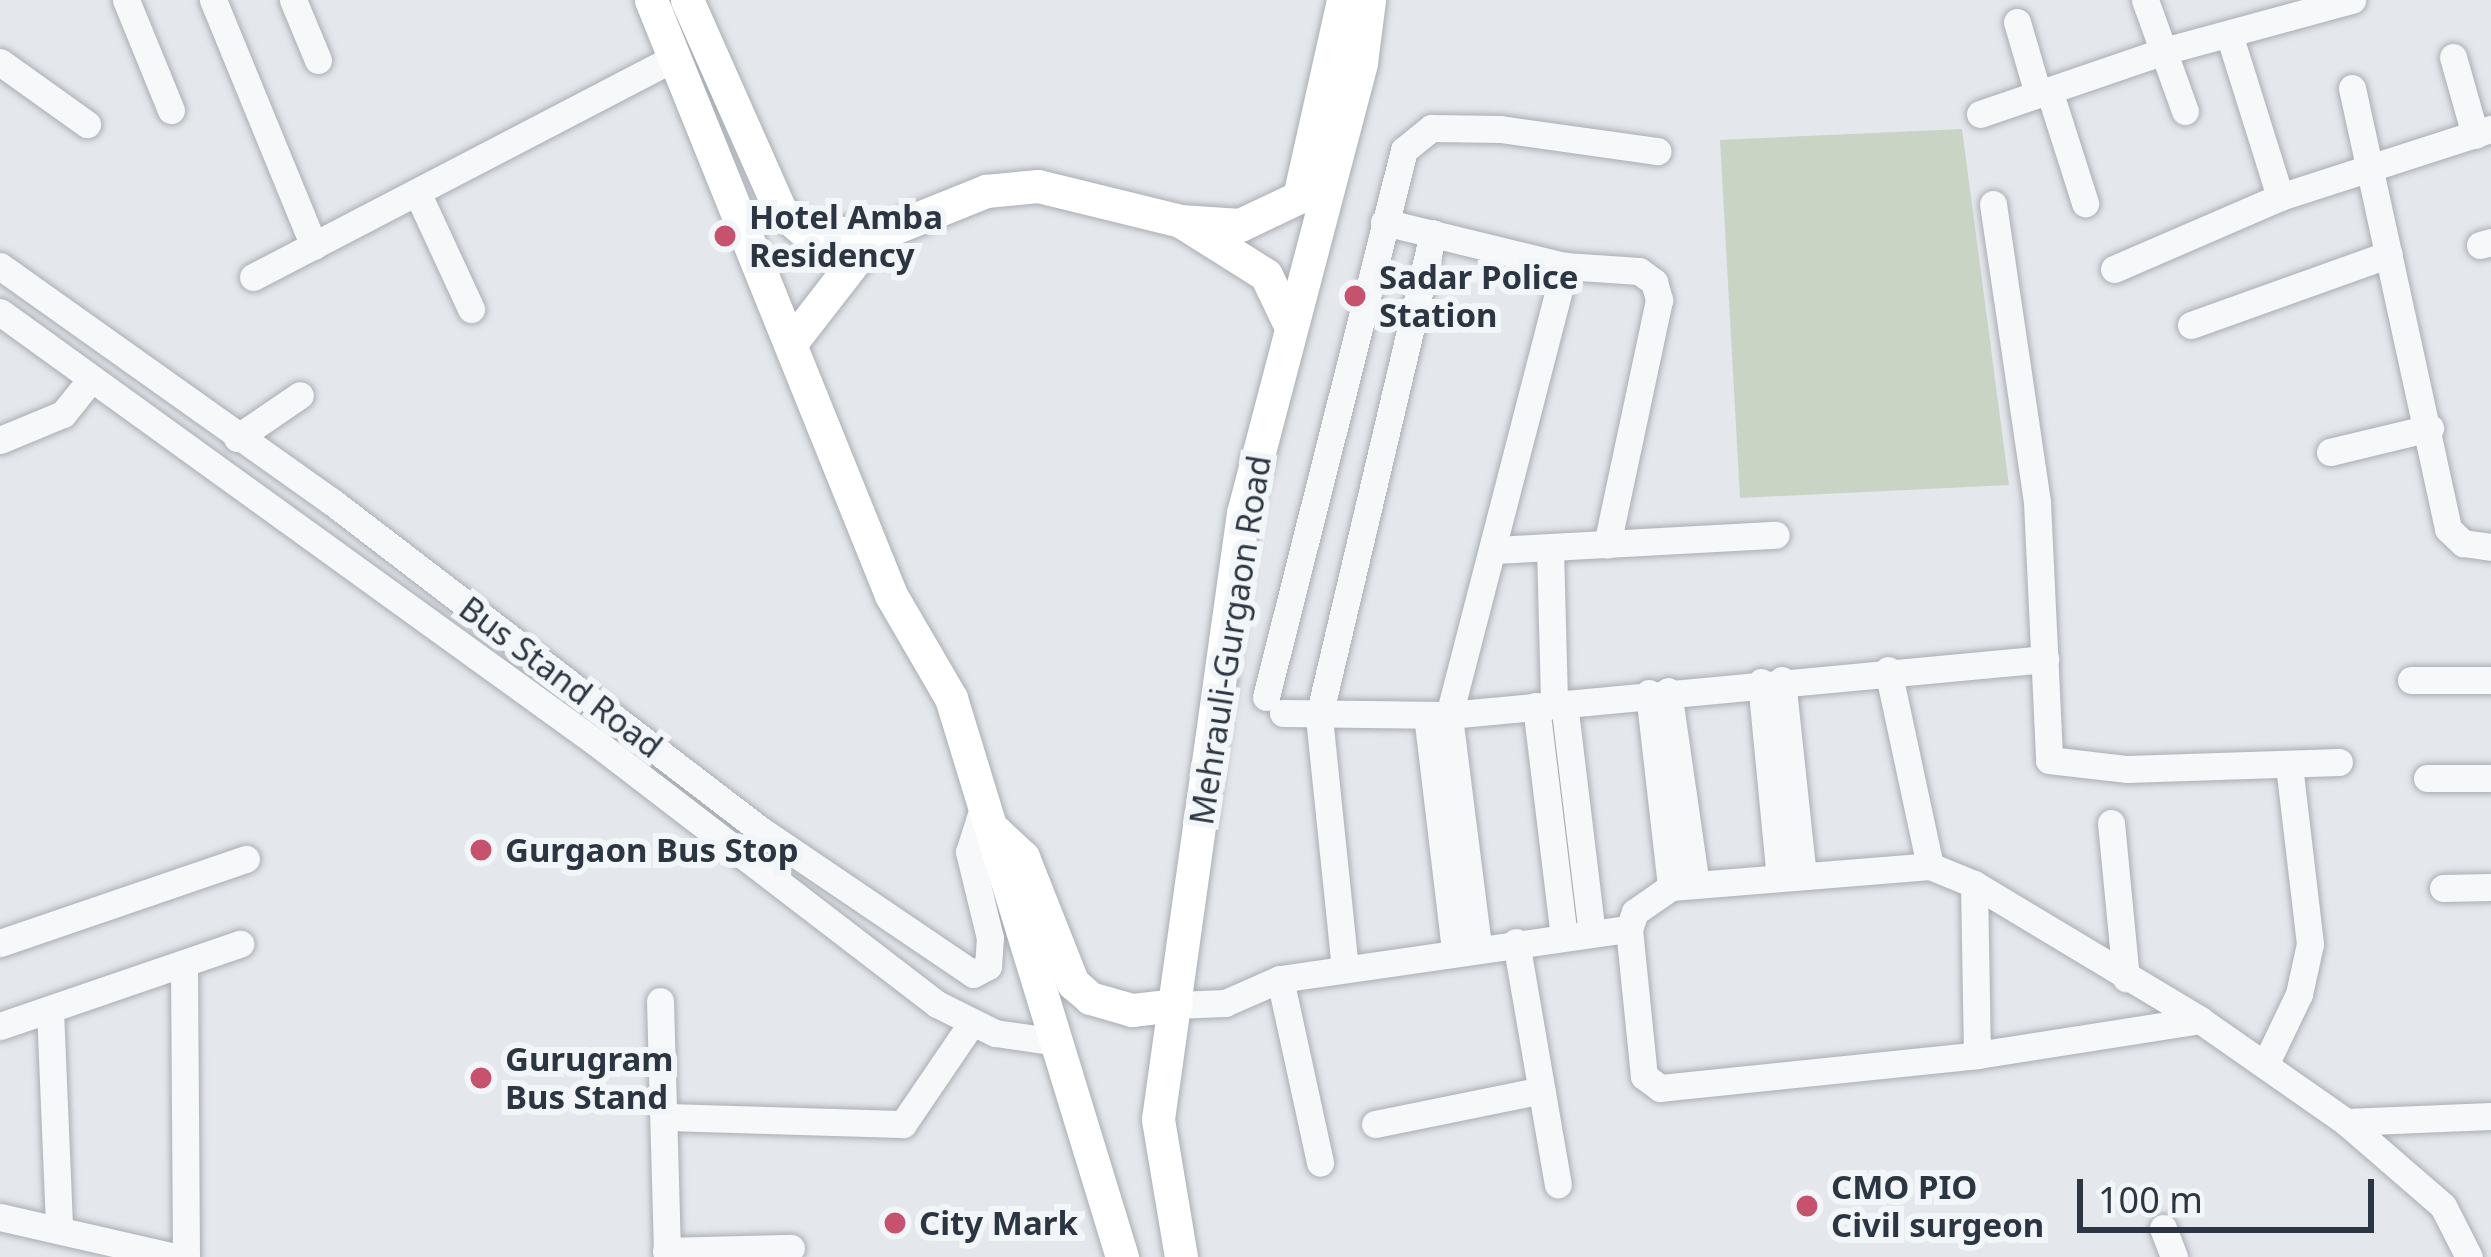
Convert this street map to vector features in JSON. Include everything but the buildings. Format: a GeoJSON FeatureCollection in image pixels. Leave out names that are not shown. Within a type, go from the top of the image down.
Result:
{"type":"FeatureCollection","features":[{"type":"Feature","properties":{"kind":"main road"},"geometry":{"type":"LineString","coordinates":[[651,0],[891,595],[937,667],[989,815],[1112,1255]]}},
{"type":"Feature","properties":{"kind":"main road"},"geometry":{"type":"LineString","coordinates":[[687,0],[780,210],[802,229],[874,236],[1015,185],[1180,221],[1240,225],[1299,197],[1343,0]]}},
{"type":"Feature","properties":{"kind":"main road","name":"Mehrauli-Gurgaon Road"},"geometry":{"type":"LineString","coordinates":[[1181,1257],[1158,1119],[1243,513],[1361,62],[1369,0]]}},
{"type":"Feature","properties":{"kind":"main road"},"geometry":{"type":"LineString","coordinates":[[1180,221],[1266,275],[1290,325]]}},
{"type":"Feature","properties":{"kind":"main road"},"geometry":{"type":"LineString","coordinates":[[790,343],[874,236]]}},
{"type":"Feature","properties":{"kind":"main road"},"geometry":{"type":"LineString","coordinates":[[989,815],[1023,856],[1073,983],[1090,998],[1132,1010],[1176,1005]]}},
{"type":"Feature","properties":{"kind":"street"},"geometry":{"type":"LineString","coordinates":[[126,0],[172,110]]}},
{"type":"Feature","properties":{"kind":"street"},"geometry":{"type":"LineString","coordinates":[[213,0],[314,246]]}},
{"type":"Feature","properties":{"kind":"street"},"geometry":{"type":"LineString","coordinates":[[293,0],[318,60]]}},
{"type":"Feature","properties":{"kind":"street"},"geometry":{"type":"LineString","coordinates":[[2145,0],[2185,112]]}},
{"type":"Feature","properties":{"kind":"street"},"geometry":{"type":"LineString","coordinates":[[1980,114],[2164,51],[2352,0]]}},
{"type":"Feature","properties":{"kind":"street"},"geometry":{"type":"LineString","coordinates":[[2017,22],[2085,203]]}},
{"type":"Feature","properties":{"kind":"street"},"geometry":{"type":"LineString","coordinates":[[2229,34],[2279,197]]}},
{"type":"Feature","properties":{"kind":"street"},"geometry":{"type":"LineString","coordinates":[[2114,269],[2279,197],[2483,132],[2453,57]]}},
{"type":"Feature","properties":{"kind":"street"},"geometry":{"type":"LineString","coordinates":[[253,277],[674,58]]}},
{"type":"Feature","properties":{"kind":"street"},"geometry":{"type":"LineString","coordinates":[[0,62],[87,124]]}},
{"type":"Feature","properties":{"kind":"street"},"geometry":{"type":"LineString","coordinates":[[2352,88],[2430,428],[2448,529],[2463,543],[2491,547]]}},
{"type":"Feature","properties":{"kind":"street"},"geometry":{"type":"LineString","coordinates":[[1657,152],[1500,129],[1431,128],[1404,150],[1275,705],[1319,716],[1438,715],[2044,659]]}},
{"type":"Feature","properties":{"kind":"street"},"geometry":{"type":"LineString","coordinates":[[417,192],[471,309]]}},
{"type":"Feature","properties":{"kind":"street"},"geometry":{"type":"LineString","coordinates":[[1993,204],[2037,502],[2045,750],[2056,766],[2339,762]]}},
{"type":"Feature","properties":{"kind":"street"},"geometry":{"type":"LineString","coordinates":[[1384,222],[1565,266],[1639,271],[1659,299],[1607,545]]}},
{"type":"Feature","properties":{"kind":"street"},"geometry":{"type":"LineString","coordinates":[[1345,969],[1319,716],[1433,233]]}},
{"type":"Feature","properties":{"kind":"street"},"geometry":{"type":"LineString","coordinates":[[2191,325],[2389,254]]}},
{"type":"Feature","properties":{"kind":"street","name":"Bus Stand Road"},"geometry":{"type":"LineString","coordinates":[[0,266],[332,501],[759,829],[973,974],[988,966],[990,938],[969,852],[989,815]]}},
{"type":"Feature","properties":{"kind":"street"},"geometry":{"type":"LineString","coordinates":[[1467,948],[1438,715],[1495,550],[1565,266]]}},
{"type":"Feature","properties":{"kind":"street","name":"Bus Stand Road"},"geometry":{"type":"LineString","coordinates":[[0,311],[970,1024],[1052,1041]]}},
{"type":"Feature","properties":{"kind":"street"},"geometry":{"type":"LineString","coordinates":[[0,440],[50,423],[91,379]]}},
{"type":"Feature","properties":{"kind":"street"},"geometry":{"type":"LineString","coordinates":[[237,438],[300,395]]}},
{"type":"Feature","properties":{"kind":"street"},"geometry":{"type":"LineString","coordinates":[[2330,452],[2430,428]]}},
{"type":"Feature","properties":{"kind":"street"},"geometry":{"type":"LineString","coordinates":[[305,531],[332,501]]}},
{"type":"Feature","properties":{"kind":"street"},"geometry":{"type":"LineString","coordinates":[[1495,550],[1776,535]]}},
{"type":"Feature","properties":{"kind":"street"},"geometry":{"type":"LineString","coordinates":[[1550,548],[1552,705],[1578,935]]}},
{"type":"Feature","properties":{"kind":"street"},"geometry":{"type":"LineString","coordinates":[[1888,670],[1930,866]]}},
{"type":"Feature","properties":{"kind":"street"},"geometry":{"type":"LineString","coordinates":[[2411,680],[2491,680]]}},
{"type":"Feature","properties":{"kind":"street"},"geometry":{"type":"LineString","coordinates":[[1772,681],[1791,877]]}},
{"type":"Feature","properties":{"kind":"street"},"geometry":{"type":"LineString","coordinates":[[1658,692],[1684,886]]}},
{"type":"Feature","properties":{"kind":"street"},"geometry":{"type":"LineString","coordinates":[[2265,1065],[2299,994],[2310,944],[2289,765]]}},
{"type":"Feature","properties":{"kind":"street"},"geometry":{"type":"LineString","coordinates":[[2427,778],[2491,778]]}},
{"type":"Feature","properties":{"kind":"street"},"geometry":{"type":"LineString","coordinates":[[2111,823],[2126,978]]}},
{"type":"Feature","properties":{"kind":"street"},"geometry":{"type":"LineString","coordinates":[[0,944],[246,859]]}},
{"type":"Feature","properties":{"kind":"street"},"geometry":{"type":"LineString","coordinates":[[2200,1020],[1977,1055],[1660,1088],[1644,1076],[1629,929],[1635,912],[1684,886],[1930,866],[1974,884],[2200,1020],[2346,1122],[2443,1206],[2468,1257]]}},
{"type":"Feature","properties":{"kind":"street"},"geometry":{"type":"LineString","coordinates":[[1974,884],[1977,1055]]}},
{"type":"Feature","properties":{"kind":"street"},"geometry":{"type":"LineString","coordinates":[[2443,888],[2491,887]]}},
{"type":"Feature","properties":{"kind":"street"},"geometry":{"type":"LineString","coordinates":[[1176,1005],[1225,1003],[1280,979],[1467,948],[1629,929]]}},
{"type":"Feature","properties":{"kind":"street"},"geometry":{"type":"LineString","coordinates":[[1516,942],[1558,1184]]}},
{"type":"Feature","properties":{"kind":"street"},"geometry":{"type":"LineString","coordinates":[[0,1026],[184,967],[240,944]]}},
{"type":"Feature","properties":{"kind":"street"},"geometry":{"type":"LineString","coordinates":[[184,967],[186,1257]]}},
{"type":"Feature","properties":{"kind":"street"},"geometry":{"type":"LineString","coordinates":[[1280,979],[1320,1163]]}},
{"type":"Feature","properties":{"kind":"street"},"geometry":{"type":"LineString","coordinates":[[660,1001],[667,1254],[791,1248]]}},
{"type":"Feature","properties":{"kind":"street"},"geometry":{"type":"LineString","coordinates":[[50,1010],[59,1229]]}},
{"type":"Feature","properties":{"kind":"street"},"geometry":{"type":"LineString","coordinates":[[664,1118],[903,1124],[970,1024]]}},
{"type":"Feature","properties":{"kind":"street"},"geometry":{"type":"LineString","coordinates":[[1375,1124],[1543,1090]]}},
{"type":"Feature","properties":{"kind":"street"},"geometry":{"type":"LineString","coordinates":[[2346,1122],[2491,1116]]}},
{"type":"Feature","properties":{"kind":"street"},"geometry":{"type":"LineString","coordinates":[[0,1217],[175,1257]]}},
{"type":"Feature","properties":{"kind":"street"},"geometry":{"type":"LineString","coordinates":[[2163,1228],[2174,1257]]}},
{"type":"Feature","properties":{"kind":"green space"},"geometry":{"type":"Polygon","coordinates":[[[1962,129],[2009,485],[1740,498],[1720,140],[1962,129]]]}},
{"type":"Feature","properties":{"kind":"place","name":"Hotel Amba Residency"},"geometry":{"type":"Point","coordinates":[725,236]}},
{"type":"Feature","properties":{"kind":"place","name":"Sadar Police Station"},"geometry":{"type":"Point","coordinates":[1355,296]}},
{"type":"Feature","properties":{"kind":"place","name":"Gurgaon Bus Stop"},"geometry":{"type":"Point","coordinates":[481,850]}},
{"type":"Feature","properties":{"kind":"place","name":"Gurugram Bus Stand"},"geometry":{"type":"Point","coordinates":[481,1078]}},
{"type":"Feature","properties":{"kind":"place","name":"CMO PIO Civil surgeon"},"geometry":{"type":"Point","coordinates":[1807,1206]}},
{"type":"Feature","properties":{"kind":"place","name":"City Mark"},"geometry":{"type":"Point","coordinates":[895,1223]}}]}
